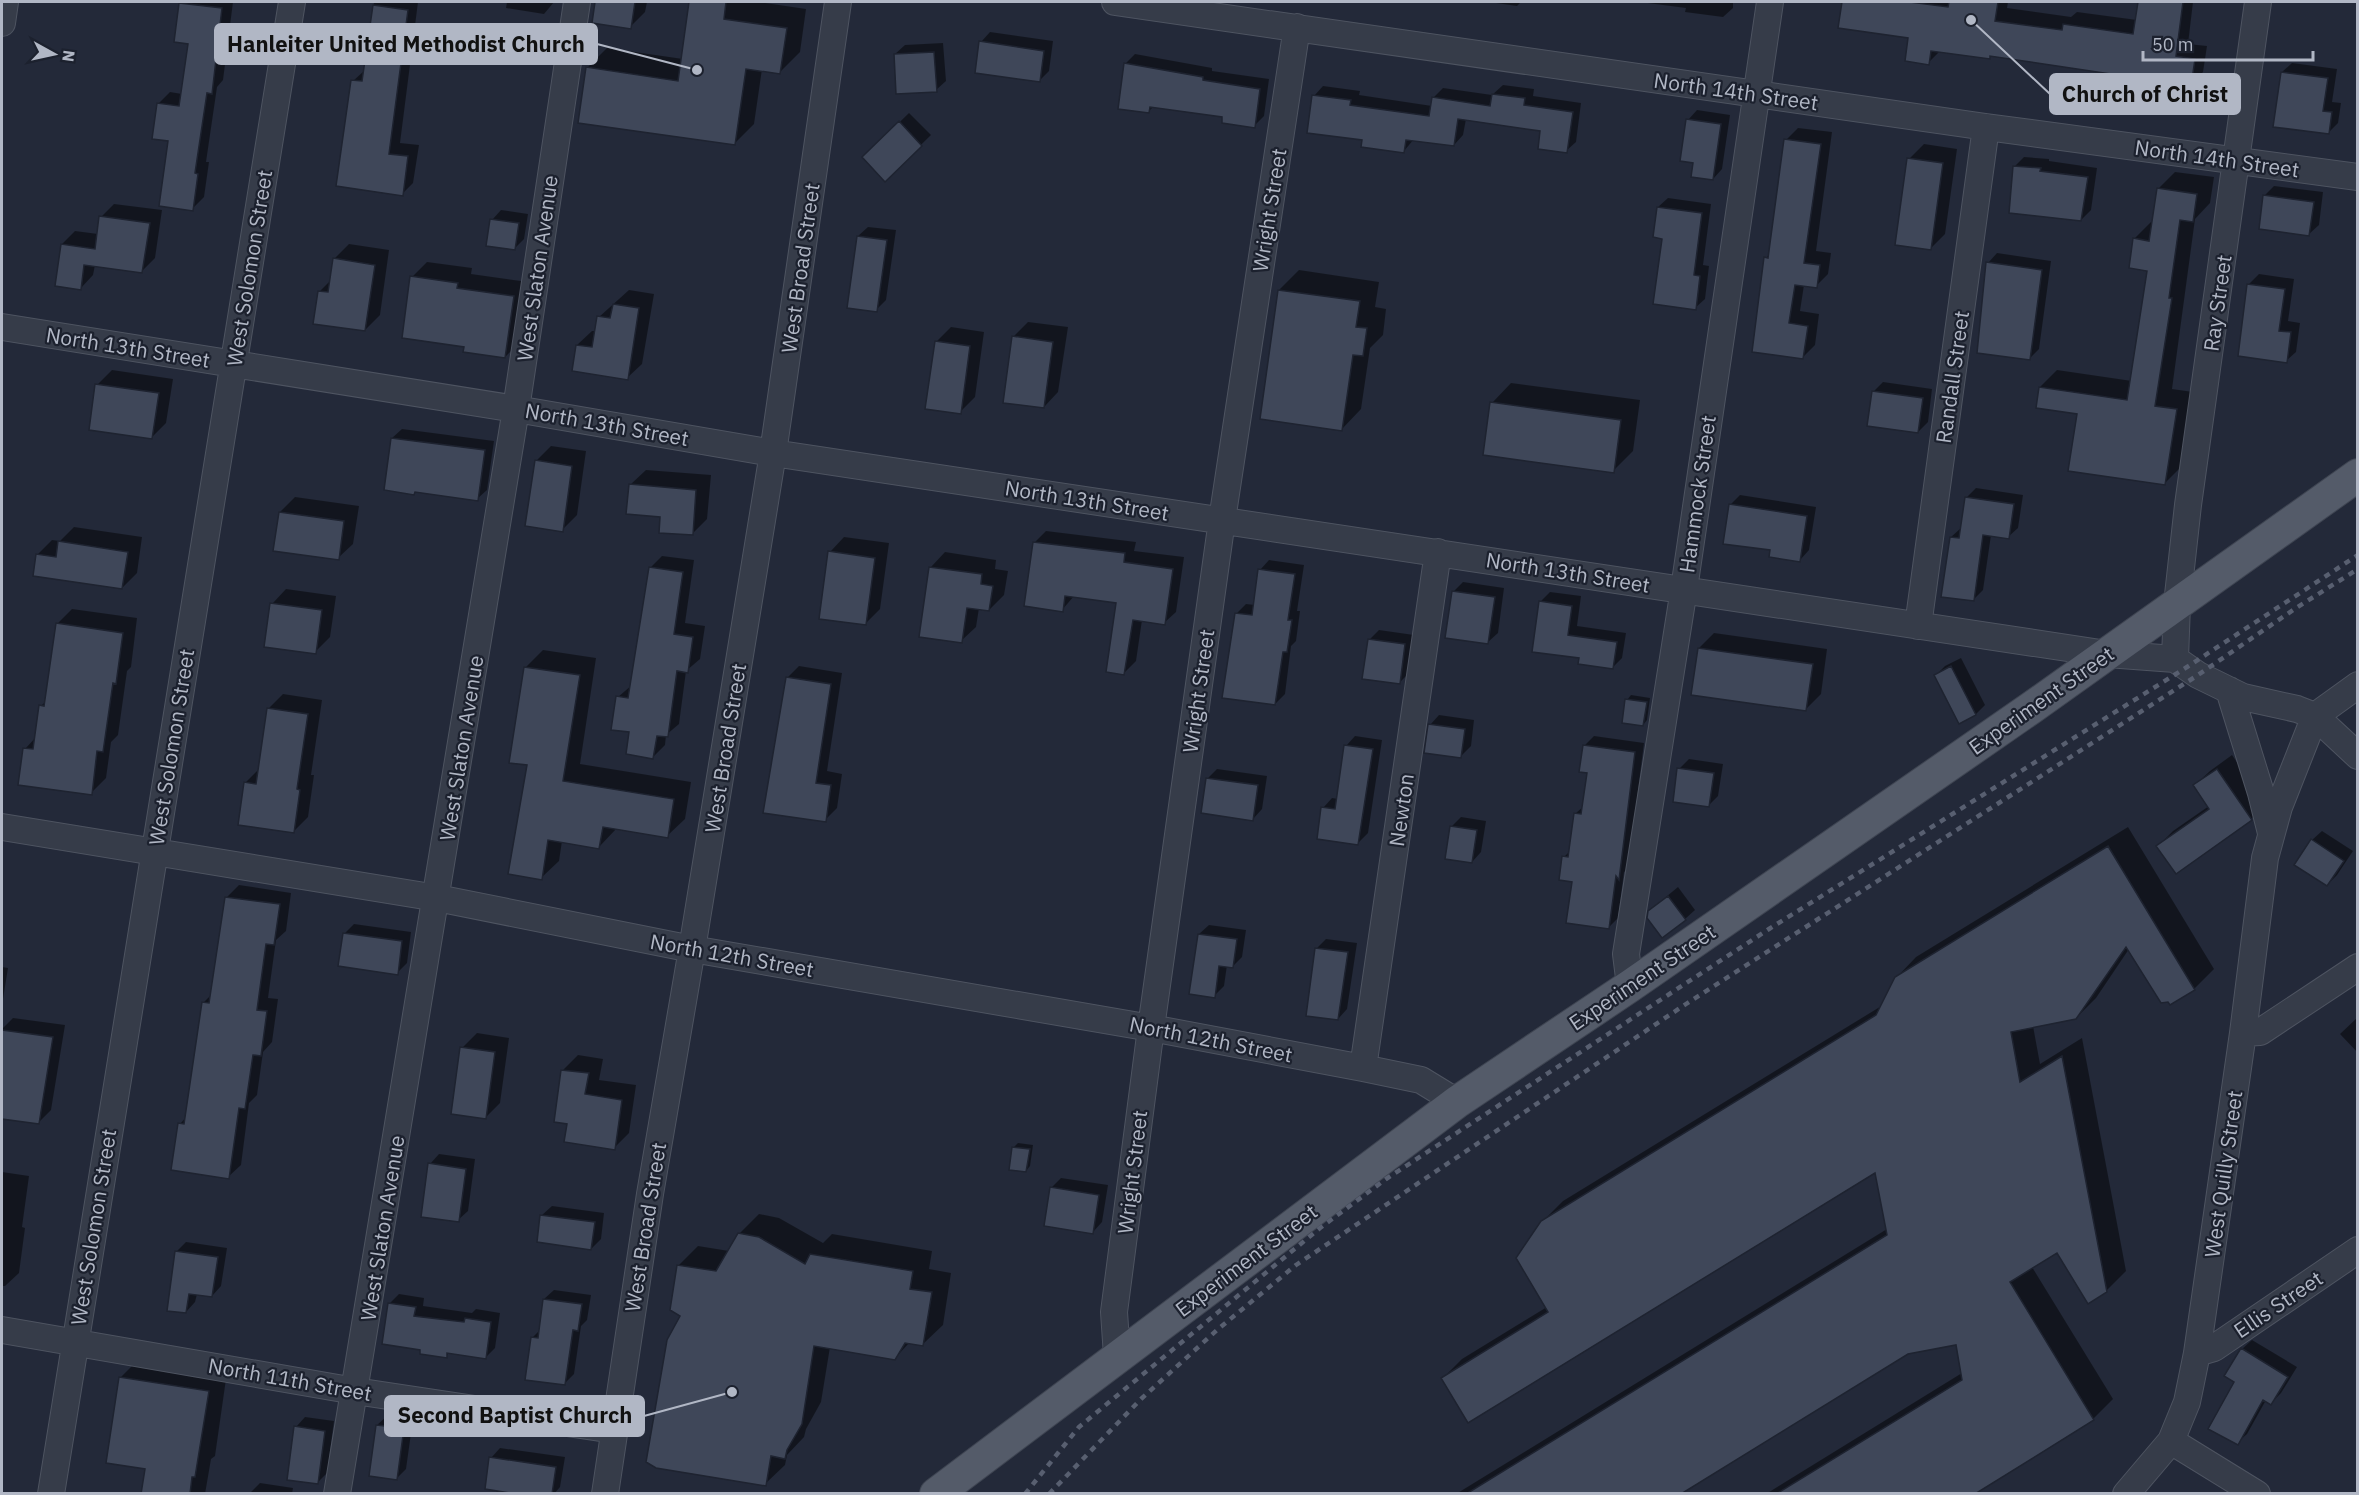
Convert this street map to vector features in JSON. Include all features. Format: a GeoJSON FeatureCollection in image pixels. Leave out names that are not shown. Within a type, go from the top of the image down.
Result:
{"type":"FeatureCollection","features":[{"type":"Feature","properties":{"kind":"main road","name":"Experiment Street"},"geometry":{"type":"LineString","coordinates":[[936,1494],[1457,1102],[1630,986],[2358,475]]}},
{"type":"Feature","properties":{"kind":"street"},"geometry":{"type":"LineString","coordinates":[[2,23],[5,2]]}},
{"type":"Feature","properties":{"kind":"street","name":"West Solomon Street"},"geometry":{"type":"LineString","coordinates":[[51,1494],[292,2]]}},
{"type":"Feature","properties":{"kind":"street","name":"West Slaton Avenue"},"geometry":{"type":"LineString","coordinates":[[337,1494],[516,408],[577,2]]}},
{"type":"Feature","properties":{"kind":"street","name":"West Broad Street"},"geometry":{"type":"LineString","coordinates":[[604,1494],[650,1194],[773,453],[838,2]]}},
{"type":"Feature","properties":{"kind":"street","name":"North 14th Street"},"geometry":{"type":"LineString","coordinates":[[1115,2],[1986,127],[2358,177]]}},
{"type":"Feature","properties":{"kind":"street","name":"Hammock Street"},"geometry":{"type":"LineString","coordinates":[[1630,986],[1626,954],[1684,590],[1770,2]]}},
{"type":"Feature","properties":{"kind":"street","name":"Ray Street"},"geometry":{"type":"LineString","coordinates":[[2177,604],[2188,505],[2238,160],[2258,2]]}},
{"type":"Feature","properties":{"kind":"street","name":"Wright Street"},"geometry":{"type":"LineString","coordinates":[[1117,1356],[1114,1312],[1151,1028],[1222,520],[1297,27]]}},
{"type":"Feature","properties":{"kind":"street","name":"Randall Street"},"geometry":{"type":"LineString","coordinates":[[1918,626],[1986,127]]}},
{"type":"Feature","properties":{"kind":"street","name":"North 13th Street"},"geometry":{"type":"LineString","coordinates":[[2,327],[516,408],[773,453],[2106,654],[2175,658]]}},
{"type":"Feature","properties":{"kind":"street","name":"Newton"},"geometry":{"type":"LineString","coordinates":[[1363,1068],[1438,552]]}},
{"type":"Feature","properties":{"kind":"street"},"geometry":{"type":"LineString","coordinates":[[2177,604],[2175,658],[2198,675],[2243,697],[2297,709],[2315,716],[2358,756]]}},
{"type":"Feature","properties":{"kind":"street"},"geometry":{"type":"LineString","coordinates":[[2315,716],[2358,685]]}},
{"type":"Feature","properties":{"kind":"street","name":"West Quilly Street"},"geometry":{"type":"LineString","coordinates":[[2229,690],[2272,836]]}},
{"type":"Feature","properties":{"kind":"street","name":"West Quilly Street"},"geometry":{"type":"LineString","coordinates":[[2126,1494],[2171,1441],[2187,1402],[2197,1353],[2243,1033],[2265,858],[2279,807],[2315,716]]}},
{"type":"Feature","properties":{"kind":"street","name":"North 12th Street"},"geometry":{"type":"LineString","coordinates":[[2,826],[154,853],[437,898],[692,949],[1151,1028],[1363,1068],[1421,1080],[1457,1102]]}},
{"type":"Feature","properties":{"kind":"street"},"geometry":{"type":"LineString","coordinates":[[2243,1033],[2260,1032],[2358,967]]}},
{"type":"Feature","properties":{"kind":"street","name":"Ellis Street"},"geometry":{"type":"LineString","coordinates":[[2197,1353],[2214,1348],[2358,1250]]}},
{"type":"Feature","properties":{"kind":"street","name":"North 11th Street"},"geometry":{"type":"LineString","coordinates":[[2,1330],[355,1391],[614,1430]]}},
{"type":"Feature","properties":{"kind":"street"},"geometry":{"type":"LineString","coordinates":[[2171,1441],[2257,1494]]}},
{"type":"Feature","properties":{"kind":"building"},"geometry":{"type":"Polygon","coordinates":[[[595,2],[635,2],[631,29],[592,23],[595,2]]]}},
{"type":"Feature","properties":{"kind":"building"},"geometry":{"type":"Polygon","coordinates":[[[689,2],[726,2],[724,19],[787,28],[780,74],[746,69],[735,145],[578,123],[586,67],[678,81],[689,2]]]}},
{"type":"Feature","properties":{"kind":"building"},"geometry":{"type":"Polygon","coordinates":[[[1842,2],[1910,2],[1948,7],[1949,2],[1998,2],[1995,21],[2062,30],[2063,24],[2133,34],[2138,2],[2183,2],[2176,56],[2195,59],[2191,86],[1990,56],[1990,59],[1931,51],[1929,65],[1905,61],[1908,38],[1838,28],[1842,2]]]}},
{"type":"Feature","properties":{"kind":"building"},"geometry":{"type":"Polygon","coordinates":[[[179,3],[222,8],[212,94],[207,93],[195,173],[198,174],[193,211],[159,206],[168,141],[152,139],[157,103],[179,106],[188,44],[174,42],[179,3]]]}},
{"type":"Feature","properties":{"kind":"building"},"geometry":{"type":"Polygon","coordinates":[[[373,5],[408,10],[389,154],[408,156],[403,196],[336,186],[351,80],[362,81],[373,5]]]}},
{"type":"Feature","properties":{"kind":"building"},"geometry":{"type":"Polygon","coordinates":[[[979,41],[1044,51],[1040,82],[975,73],[979,41]]]}},
{"type":"Feature","properties":{"kind":"building"},"geometry":{"type":"Polygon","coordinates":[[[934,52],[937,92],[896,94],[894,54],[934,52]]]}},
{"type":"Feature","properties":{"kind":"building"},"geometry":{"type":"Polygon","coordinates":[[[1124,63],[1203,77],[1203,80],[1260,89],[1255,128],[1222,123],[1222,117],[1150,107],[1149,113],[1118,109],[1124,63]]]}},
{"type":"Feature","properties":{"kind":"building"},"geometry":{"type":"Polygon","coordinates":[[[2281,72],[2328,78],[2323,111],[2332,112],[2329,134],[2273,127],[2281,72]]]}},
{"type":"Feature","properties":{"kind":"building"},"geometry":{"type":"Polygon","coordinates":[[[1492,94],[1525,98],[1524,105],[1573,112],[1567,153],[1538,149],[1540,131],[1458,119],[1454,146],[1406,140],[1404,153],[1361,147],[1362,140],[1307,133],[1312,95],[1351,100],[1350,105],[1429,116],[1432,97],[1490,106],[1492,94]]]}},
{"type":"Feature","properties":{"kind":"building"},"geometry":{"type":"Polygon","coordinates":[[[1686,119],[1721,124],[1713,180],[1691,177],[1693,163],[1680,161],[1686,119]]]}},
{"type":"Feature","properties":{"kind":"building"},"geometry":{"type":"Polygon","coordinates":[[[899,121],[922,146],[885,182],[862,157],[899,121]]]}},
{"type":"Feature","properties":{"kind":"building"},"geometry":{"type":"Polygon","coordinates":[[[1784,139],[1821,144],[1804,263],[1820,265],[1817,288],[1795,285],[1789,323],[1808,326],[1803,359],[1752,352],[1764,257],[1768,258],[1784,139]]]}},
{"type":"Feature","properties":{"kind":"building"},"geometry":{"type":"Polygon","coordinates":[[[1907,158],[1943,163],[1931,250],[1895,245],[1907,158]]]}},
{"type":"Feature","properties":{"kind":"building"},"geometry":{"type":"Polygon","coordinates":[[[2013,166],[2041,168],[2040,171],[2088,177],[2081,221],[2009,213],[2013,166]]]}},
{"type":"Feature","properties":{"kind":"building"},"geometry":{"type":"Polygon","coordinates":[[[2157,188],[2197,194],[2193,222],[2180,220],[2169,298],[2172,298],[2155,406],[2177,409],[2165,485],[2068,471],[2077,414],[2036,408],[2039,387],[2127,400],[2147,271],[2129,268],[2133,238],[2149,241],[2157,188]]]}},
{"type":"Feature","properties":{"kind":"building"},"geometry":{"type":"Polygon","coordinates":[[[2263,195],[2314,202],[2309,236],[2259,229],[2263,195]]]}},
{"type":"Feature","properties":{"kind":"building"},"geometry":{"type":"Polygon","coordinates":[[[1657,207],[1702,213],[1694,275],[1700,276],[1696,310],[1653,304],[1662,239],[1653,237],[1657,207]]]}},
{"type":"Feature","properties":{"kind":"building"},"geometry":{"type":"Polygon","coordinates":[[[99,216],[150,223],[142,273],[84,265],[81,290],[55,286],[61,244],[95,249],[99,216]]]}},
{"type":"Feature","properties":{"kind":"building"},"geometry":{"type":"Polygon","coordinates":[[[490,219],[519,223],[515,250],[486,246],[490,219]]]}},
{"type":"Feature","properties":{"kind":"building"},"geometry":{"type":"Polygon","coordinates":[[[857,236],[887,240],[877,312],[847,308],[857,236]]]}},
{"type":"Feature","properties":{"kind":"building"},"geometry":{"type":"Polygon","coordinates":[[[333,258],[375,265],[365,331],[313,324],[318,291],[328,292],[333,258]]]}},
{"type":"Feature","properties":{"kind":"building"},"geometry":{"type":"Polygon","coordinates":[[[1986,262],[2042,270],[2030,360],[1977,353],[1986,262]]]}},
{"type":"Feature","properties":{"kind":"building"},"geometry":{"type":"Polygon","coordinates":[[[410,276],[458,283],[457,288],[514,296],[505,358],[463,352],[464,347],[402,338],[410,276]]]}},
{"type":"Feature","properties":{"kind":"building"},"geometry":{"type":"Polygon","coordinates":[[[2247,284],[2285,289],[2279,331],[2291,332],[2287,363],[2238,356],[2247,284]]]}},
{"type":"Feature","properties":{"kind":"building"},"geometry":{"type":"Polygon","coordinates":[[[1278,290],[1360,301],[1356,327],[1367,328],[1363,356],[1353,355],[1342,431],[1260,419],[1278,290]]]}},
{"type":"Feature","properties":{"kind":"building"},"geometry":{"type":"Polygon","coordinates":[[[613,304],[639,308],[628,380],[572,371],[576,345],[592,347],[597,316],[610,318],[613,304]]]}},
{"type":"Feature","properties":{"kind":"building"},"geometry":{"type":"Polygon","coordinates":[[[1012,336],[1053,342],[1044,408],[1003,403],[1012,336]]]}},
{"type":"Feature","properties":{"kind":"building"},"geometry":{"type":"Polygon","coordinates":[[[935,341],[970,346],[961,414],[925,409],[935,341]]]}},
{"type":"Feature","properties":{"kind":"building"},"geometry":{"type":"Polygon","coordinates":[[[95,384],[159,393],[152,439],[89,430],[95,384]]]}},
{"type":"Feature","properties":{"kind":"building"},"geometry":{"type":"Polygon","coordinates":[[[1872,391],[1923,398],[1918,433],[1867,426],[1872,391]]]}},
{"type":"Feature","properties":{"kind":"building"},"geometry":{"type":"Polygon","coordinates":[[[1490,402],[1621,420],[1614,473],[1483,455],[1490,402]]]}},
{"type":"Feature","properties":{"kind":"building"},"geometry":{"type":"Polygon","coordinates":[[[391,438],[485,450],[478,501],[384,490],[391,438]]]}},
{"type":"Feature","properties":{"kind":"building"},"geometry":{"type":"Polygon","coordinates":[[[535,460],[572,466],[563,532],[525,526],[535,460]]]}},
{"type":"Feature","properties":{"kind":"building"},"geometry":{"type":"Polygon","coordinates":[[[629,484],[696,490],[693,535],[659,533],[660,517],[626,514],[629,484]]]}},
{"type":"Feature","properties":{"kind":"building"},"geometry":{"type":"Polygon","coordinates":[[[1965,497],[2014,504],[2009,539],[1983,535],[1974,601],[1941,597],[1950,537],[1959,538],[1965,497]]]}},
{"type":"Feature","properties":{"kind":"building"},"geometry":{"type":"Polygon","coordinates":[[[1729,504],[1807,516],[1800,562],[1769,557],[1770,550],[1723,544],[1729,504]]]}},
{"type":"Feature","properties":{"kind":"building"},"geometry":{"type":"Polygon","coordinates":[[[279,512],[344,521],[339,560],[273,551],[279,512]]]}},
{"type":"Feature","properties":{"kind":"building"},"geometry":{"type":"Polygon","coordinates":[[[58,541],[128,552],[122,589],[33,576],[36,554],[56,557],[58,541]]]}},
{"type":"Feature","properties":{"kind":"building"},"geometry":{"type":"Polygon","coordinates":[[[1033,542],[1125,553],[1124,562],[1173,569],[1165,625],[1133,620],[1124,675],[1106,672],[1116,603],[1065,596],[1063,612],[1024,606],[1033,542]]]}},
{"type":"Feature","properties":{"kind":"building"},"geometry":{"type":"Polygon","coordinates":[[[828,551],[875,558],[866,625],[819,619],[828,551]]]}},
{"type":"Feature","properties":{"kind":"building"},"geometry":{"type":"Polygon","coordinates":[[[649,567],[683,572],[674,634],[693,637],[688,673],[677,671],[668,737],[657,736],[653,759],[626,754],[629,732],[611,730],[616,696],[628,698],[649,567]]]}},
{"type":"Feature","properties":{"kind":"building"},"geometry":{"type":"Polygon","coordinates":[[[929,567],[982,574],[981,584],[993,586],[989,611],[967,608],[962,643],[919,637],[929,567]]]}},
{"type":"Feature","properties":{"kind":"building"},"geometry":{"type":"Polygon","coordinates":[[[1258,569],[1295,574],[1288,620],[1292,620],[1287,652],[1283,652],[1275,705],[1222,698],[1235,613],[1252,615],[1258,569]]]}},
{"type":"Feature","properties":{"kind":"building"},"geometry":{"type":"Polygon","coordinates":[[[1452,591],[1495,597],[1488,644],[1445,638],[1452,591]]]}},
{"type":"Feature","properties":{"kind":"building"},"geometry":{"type":"Polygon","coordinates":[[[1539,601],[1572,606],[1568,635],[1617,642],[1613,669],[1578,664],[1579,658],[1532,652],[1539,601]]]}},
{"type":"Feature","properties":{"kind":"building"},"geometry":{"type":"Polygon","coordinates":[[[270,603],[322,610],[316,654],[264,647],[270,603]]]}},
{"type":"Feature","properties":{"kind":"building"},"geometry":{"type":"Polygon","coordinates":[[[56,623],[123,633],[103,752],[97,751],[92,795],[18,785],[23,748],[33,749],[39,705],[44,706],[56,623]]]}},
{"type":"Feature","properties":{"kind":"building"},"geometry":{"type":"Polygon","coordinates":[[[1368,639],[1405,644],[1400,684],[1362,679],[1368,639]]]}},
{"type":"Feature","properties":{"kind":"building"},"geometry":{"type":"Polygon","coordinates":[[[1698,648],[1813,664],[1806,711],[1691,695],[1698,648]]]}},
{"type":"Feature","properties":{"kind":"building"},"geometry":{"type":"Polygon","coordinates":[[[1951,666],[1976,715],[1959,724],[1934,675],[1951,666]]]}},
{"type":"Feature","properties":{"kind":"building"},"geometry":{"type":"Polygon","coordinates":[[[524,667],[580,675],[563,781],[674,799],[668,838],[603,827],[599,849],[548,840],[542,880],[508,874],[527,765],[509,763],[524,667]]]}},
{"type":"Feature","properties":{"kind":"building"},"geometry":{"type":"Polygon","coordinates":[[[786,677],[831,684],[816,783],[831,785],[826,822],[763,813],[786,677]]]}},
{"type":"Feature","properties":{"kind":"building"},"geometry":{"type":"Polygon","coordinates":[[[1625,699],[1647,702],[1643,726],[1622,723],[1625,699]]]}},
{"type":"Feature","properties":{"kind":"building"},"geometry":{"type":"Polygon","coordinates":[[[267,708],[308,714],[297,789],[300,790],[294,833],[238,825],[244,782],[256,784],[267,708]]]}},
{"type":"Feature","properties":{"kind":"building"},"geometry":{"type":"Polygon","coordinates":[[[1428,724],[1465,729],[1461,758],[1424,753],[1428,724]]]}},
{"type":"Feature","properties":{"kind":"building"},"geometry":{"type":"Polygon","coordinates":[[[1344,745],[1373,749],[1358,845],[1317,839],[1321,807],[1335,809],[1344,745]]]}},
{"type":"Feature","properties":{"kind":"building"},"geometry":{"type":"Polygon","coordinates":[[[1583,745],[1635,752],[1619,880],[1616,876],[1609,929],[1566,923],[1572,882],[1559,880],[1562,856],[1568,857],[1574,813],[1581,814],[1587,773],[1579,772],[1583,745]]]}},
{"type":"Feature","properties":{"kind":"building"},"geometry":{"type":"Polygon","coordinates":[[[1677,768],[1714,773],[1709,807],[1673,802],[1677,768]]]}},
{"type":"Feature","properties":{"kind":"building"},"geometry":{"type":"Polygon","coordinates":[[[2217,769],[2252,820],[2176,874],[2156,846],[2209,809],[2193,785],[2217,769]]]}},
{"type":"Feature","properties":{"kind":"building"},"geometry":{"type":"Polygon","coordinates":[[[1206,778],[1258,785],[1253,821],[1201,813],[1206,778]]]}},
{"type":"Feature","properties":{"kind":"building"},"geometry":{"type":"Polygon","coordinates":[[[1450,826],[1477,830],[1472,863],[1445,859],[1450,826]]]}},
{"type":"Feature","properties":{"kind":"building"},"geometry":{"type":"Polygon","coordinates":[[[2311,839],[2344,861],[2327,886],[2294,865],[2311,839]]]}},
{"type":"Feature","properties":{"kind":"building"},"geometry":{"type":"Polygon","coordinates":[[[2108,846],[2195,990],[2170,1005],[2168,1002],[2161,1003],[2126,947],[2076,1019],[2011,1032],[2020,1082],[2062,1056],[2107,1292],[2088,1304],[2057,1253],[2010,1282],[2094,1420],[1975,1494],[1776,1494],[1962,1380],[1956,1345],[1908,1354],[1681,1494],[1466,1494],[1887,1235],[1875,1173],[1468,1423],[1441,1378],[1548,1312],[1516,1258],[1541,1221],[1876,1015],[1895,977],[2108,846]]]}},
{"type":"Feature","properties":{"kind":"building"},"geometry":{"type":"Polygon","coordinates":[[[1668,896],[1686,920],[1662,938],[1647,918],[1648,911],[1668,896]]]}},
{"type":"Feature","properties":{"kind":"building"},"geometry":{"type":"Polygon","coordinates":[[[225,897],[280,904],[274,945],[266,944],[257,1010],[267,1011],[261,1056],[253,1055],[245,1109],[239,1108],[229,1179],[171,1170],[178,1123],[184,1124],[202,1002],[209,1003],[225,897]]]}},
{"type":"Feature","properties":{"kind":"building"},"geometry":{"type":"Polygon","coordinates":[[[343,933],[402,941],[398,975],[338,966],[343,933]]]}},
{"type":"Feature","properties":{"kind":"building"},"geometry":{"type":"Polygon","coordinates":[[[1198,934],[1237,939],[1233,968],[1219,966],[1215,998],[1189,994],[1198,934]]]}},
{"type":"Feature","properties":{"kind":"building"},"geometry":{"type":"Polygon","coordinates":[[[1315,948],[1348,952],[1338,1020],[1306,1016],[1315,948]]]}},
{"type":"Feature","properties":{"kind":"building"},"geometry":{"type":"Polygon","coordinates":[[[2,1030],[53,1037],[39,1124],[2,1119],[2,1030]]]}},
{"type":"Feature","properties":{"kind":"building"},"geometry":{"type":"Polygon","coordinates":[[[460,1047],[495,1052],[486,1119],[451,1114],[460,1047]]]}},
{"type":"Feature","properties":{"kind":"building"},"geometry":{"type":"Polygon","coordinates":[[[561,1070],[589,1073],[585,1094],[622,1100],[615,1150],[564,1142],[567,1124],[554,1122],[561,1070]]]}},
{"type":"Feature","properties":{"kind":"building"},"geometry":{"type":"Polygon","coordinates":[[[1012,1147],[1030,1149],[1026,1172],[1009,1170],[1012,1147]]]}},
{"type":"Feature","properties":{"kind":"building"},"geometry":{"type":"Polygon","coordinates":[[[428,1163],[466,1169],[459,1222],[421,1217],[428,1163]]]}},
{"type":"Feature","properties":{"kind":"building"},"geometry":{"type":"Polygon","coordinates":[[[1050,1187],[1099,1195],[1093,1234],[1044,1226],[1050,1187]]]}},
{"type":"Feature","properties":{"kind":"building"},"geometry":{"type":"Polygon","coordinates":[[[540,1215],[595,1222],[591,1250],[537,1242],[540,1215]]]}},
{"type":"Feature","properties":{"kind":"building"},"geometry":{"type":"Polygon","coordinates":[[[738,1233],[759,1237],[805,1264],[810,1254],[913,1271],[910,1289],[932,1292],[923,1346],[905,1343],[895,1360],[814,1346],[802,1424],[787,1450],[785,1459],[771,1456],[766,1486],[656,1468],[646,1462],[667,1340],[680,1316],[670,1310],[677,1265],[716,1271],[738,1233]]]}},
{"type":"Feature","properties":{"kind":"building"},"geometry":{"type":"Polygon","coordinates":[[[175,1251],[218,1257],[212,1297],[189,1294],[186,1313],[167,1311],[175,1251]]]}},
{"type":"Feature","properties":{"kind":"building"},"geometry":{"type":"Polygon","coordinates":[[[543,1299],[582,1304],[578,1331],[573,1330],[565,1385],[525,1380],[531,1337],[538,1338],[543,1299]]]}},
{"type":"Feature","properties":{"kind":"building"},"geometry":{"type":"Polygon","coordinates":[[[388,1303],[416,1307],[414,1316],[464,1322],[465,1318],[491,1322],[486,1359],[447,1353],[447,1358],[420,1354],[420,1350],[382,1344],[388,1303]]]}},
{"type":"Feature","properties":{"kind":"building"},"geometry":{"type":"Polygon","coordinates":[[[2241,1348],[2288,1377],[2271,1405],[2263,1400],[2238,1445],[2208,1429],[2234,1382],[2224,1376],[2241,1348]]]}},
{"type":"Feature","properties":{"kind":"building"},"geometry":{"type":"Polygon","coordinates":[[[119,1377],[209,1391],[195,1477],[192,1477],[190,1494],[141,1494],[145,1469],[106,1463],[119,1377]]]}},
{"type":"Feature","properties":{"kind":"building"},"geometry":{"type":"Polygon","coordinates":[[[376,1425],[404,1428],[397,1480],[369,1476],[376,1425]]]}},
{"type":"Feature","properties":{"kind":"building"},"geometry":{"type":"Polygon","coordinates":[[[294,1426],[325,1431],[318,1484],[287,1480],[294,1426]]]}},
{"type":"Feature","properties":{"kind":"building"},"geometry":{"type":"Polygon","coordinates":[[[489,1457],[556,1467],[552,1494],[516,1494],[485,1489],[489,1457]]]}},
{"type":"Feature","properties":{"kind":"railway"},"geometry":{"type":"LineString","coordinates":[[1025,1494],[1079,1427],[1320,1228],[1386,1179],[1769,929],[2187,667],[2358,555]]}},
{"type":"Feature","properties":{"kind":"railway"},"geometry":{"type":"LineString","coordinates":[[1049,1494],[1141,1399],[1217,1330],[1296,1265],[1686,1004],[2198,675],[2358,569]]}},
{"type":"Feature","properties":{"kind":"place","name":"Church of Christ"},"geometry":{"type":"Point","coordinates":[1971,20]}},
{"type":"Feature","properties":{"kind":"place","name":"Hanleiter United Methodist Church"},"geometry":{"type":"Point","coordinates":[697,70]}},
{"type":"Feature","properties":{"kind":"place","name":"Second Baptist Church"},"geometry":{"type":"Point","coordinates":[732,1392]}}]}
